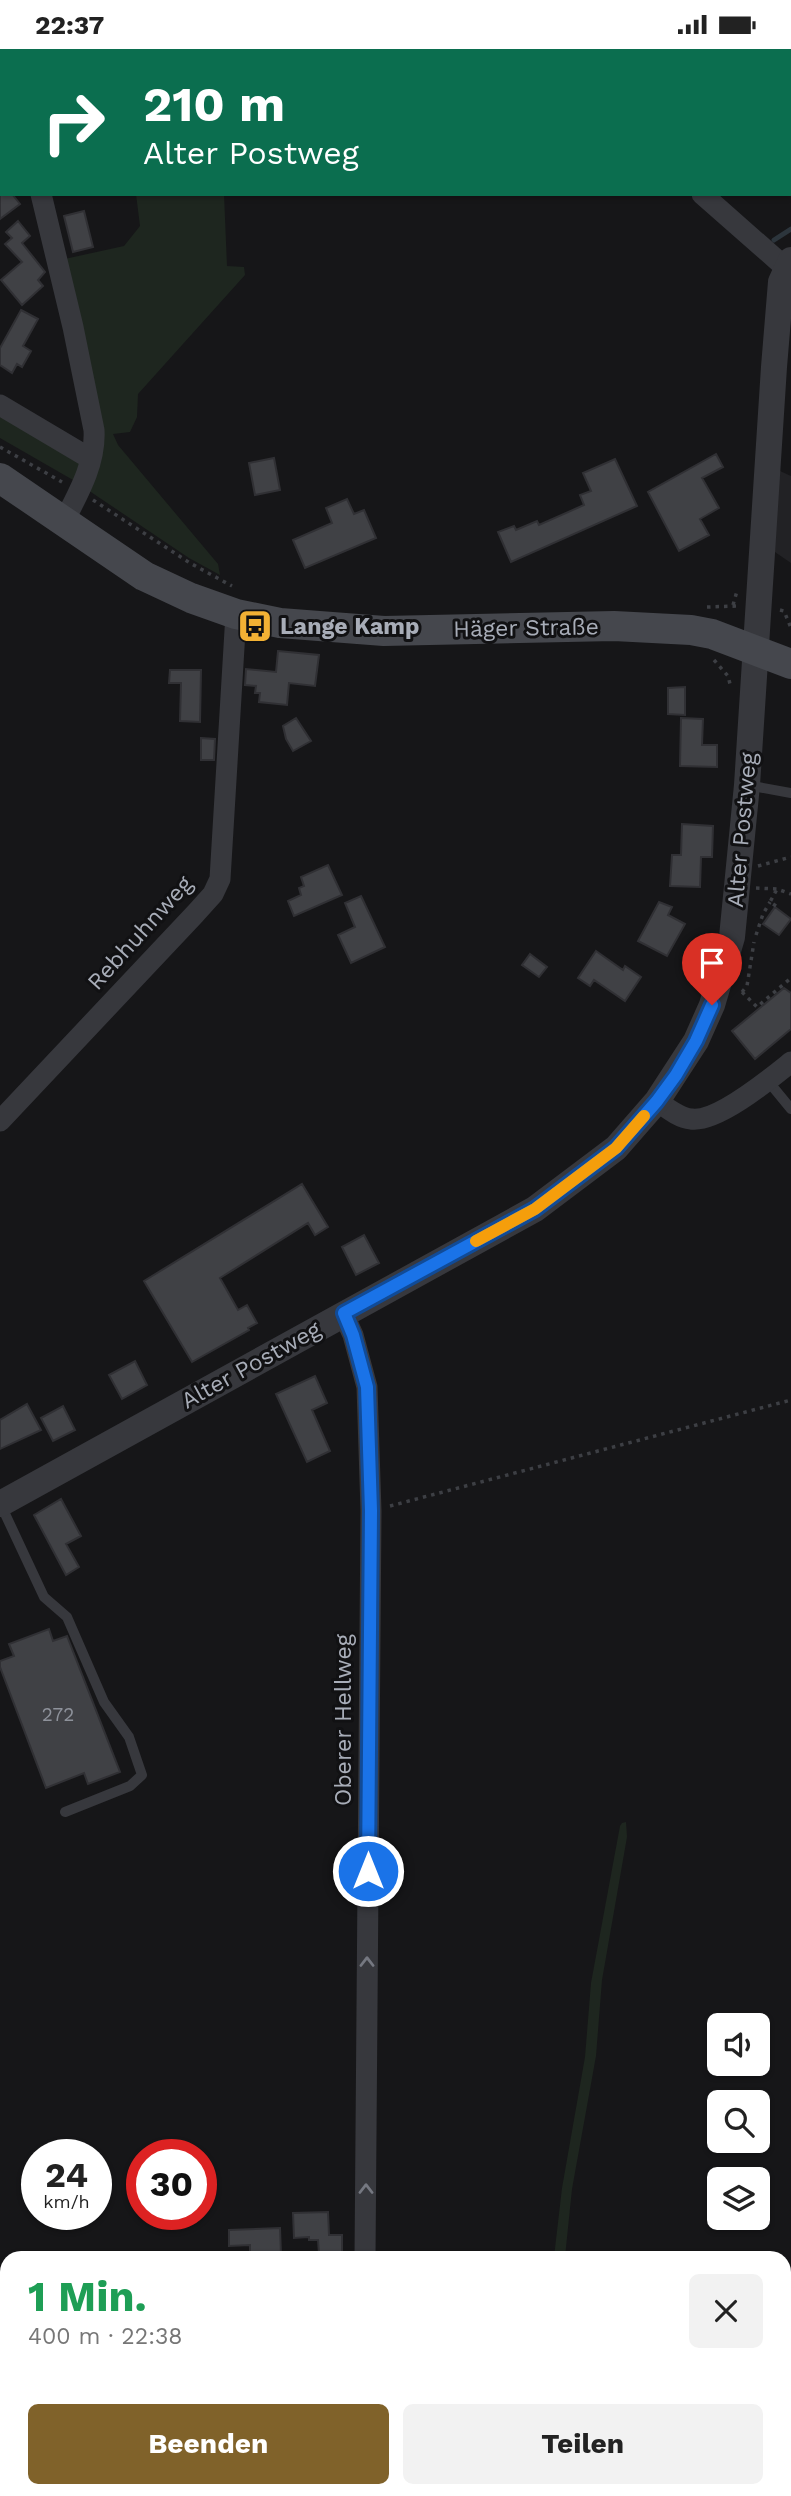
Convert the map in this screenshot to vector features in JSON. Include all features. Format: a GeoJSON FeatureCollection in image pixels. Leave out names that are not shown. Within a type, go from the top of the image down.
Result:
{"type":"FeatureCollection","features":[{"type":"Feature","properties":{"kind":"main road","name":"Häger Straße"},"geometry":{"type":"LineString","coordinates":[[0,478],[144,576],[191,598],[236,601],[280,623],[384,631],[614,626],[691,630],[712,634],[791,664]]}},
{"type":"Feature","properties":{"kind":"street"},"geometry":{"type":"LineString","coordinates":[[41,196],[94,430],[95,446],[91,459],[63,523]]}},
{"type":"Feature","properties":{"kind":"street"},"geometry":{"type":"LineString","coordinates":[[704,196],[789,264]]}},
{"type":"Feature","properties":{"kind":"street","name":"Alter Postweg"},"geometry":{"type":"LineString","coordinates":[[0,1504],[535,1209],[616,1148],[657,1101],[696,1041],[712,1005],[731,987],[732,937],[747,785],[782,282],[789,264]]}},
{"type":"Feature","properties":{"kind":"street"},"geometry":{"type":"LineString","coordinates":[[0,405],[91,459]]}},
{"type":"Feature","properties":{"kind":"street","name":"Rebhuhnweg"},"geometry":{"type":"LineString","coordinates":[[0,1121],[195,914],[216,886],[223,858],[236,601]]}},
{"type":"Feature","properties":{"kind":"street"},"geometry":{"type":"LineString","coordinates":[[657,1101],[691,1119],[711,1118],[768,1081],[791,1062]]}},
{"type":"Feature","properties":{"kind":"street","name":"Oberer Hellweg"},"geometry":{"type":"LineString","coordinates":[[344,1313],[367,1387],[371,1511],[365,2251]]}},
{"type":"Feature","properties":{"kind":"lane"},"geometry":{"type":"LineString","coordinates":[[747,785],[791,793]]}},
{"type":"Feature","properties":{"kind":"lane"},"geometry":{"type":"LineString","coordinates":[[768,1081],[791,1109]]}},
{"type":"Feature","properties":{"kind":"lane"},"geometry":{"type":"LineString","coordinates":[[0,1504],[44,1597],[67,1617],[104,1702],[129,1737],[142,1775],[130,1786],[65,1812]]}},
{"type":"Feature","properties":{"kind":"path"},"geometry":{"type":"LineString","coordinates":[[0,447],[79,491],[190,563],[236,601]]}},
{"type":"Feature","properties":{"kind":"path"},"geometry":{"type":"LineString","coordinates":[[712,634],[710,655],[728,676],[733,698]]}},
{"type":"Feature","properties":{"kind":"path"},"geometry":{"type":"LineString","coordinates":[[738,877],[756,867],[791,857]]}},
{"type":"Feature","properties":{"kind":"path"},"geometry":{"type":"LineString","coordinates":[[738,877],[791,894]]}},
{"type":"Feature","properties":{"kind":"path"},"geometry":{"type":"LineString","coordinates":[[731,987],[747,986],[756,931],[762,914],[777,889]]}},
{"type":"Feature","properties":{"kind":"path"},"geometry":{"type":"LineString","coordinates":[[771,902],[776,906]]}},
{"type":"Feature","properties":{"kind":"path"},"geometry":{"type":"LineString","coordinates":[[731,987],[757,1007],[791,978]]}},
{"type":"Feature","properties":{"kind":"path"},"geometry":{"type":"LineString","coordinates":[[371,1511],[791,1400]]}},
{"type":"Feature","properties":{"kind":"shaded area"},"geometry":{"type":"Polygon","coordinates":[[[136,196],[224,196],[227,266],[244,267],[245,275],[138,394],[137,417],[130,432],[113,434],[118,445],[218,564],[220,575],[189,558],[73,480],[0,438],[0,395],[95,451],[60,260],[124,246],[140,226],[136,196]]]}},
{"type":"Feature","properties":{"kind":"shaded area"},"geometry":{"type":"Polygon","coordinates":[[[769,466],[791,476],[791,563],[772,550],[769,466]]]}},
{"type":"Feature","properties":{"kind":"shaded area"},"geometry":{"type":"Polygon","coordinates":[[[626,1822],[627,1837],[602,1980],[596,2056],[572,2189],[566,2251],[555,2251],[562,2188],[585,2057],[591,1983],[622,1823],[626,1822]]]}},
{"type":"Feature","properties":{"kind":"building"},"geometry":{"type":"Polygon","coordinates":[[[0,196],[14,196],[20,204],[0,219],[0,196]]]}},
{"type":"Feature","properties":{"kind":"building"},"geometry":{"type":"Polygon","coordinates":[[[84,211],[93,247],[73,252],[64,216],[84,211]]]}},
{"type":"Feature","properties":{"kind":"building"},"geometry":{"type":"Polygon","coordinates":[[[18,221],[30,236],[22,243],[45,272],[38,280],[43,286],[22,305],[1,280],[22,262],[5,244],[12,238],[6,232],[18,221]]]}},
{"type":"Feature","properties":{"kind":"building"},"geometry":{"type":"Polygon","coordinates":[[[21,310],[38,319],[23,346],[31,351],[22,367],[17,364],[12,373],[0,365],[0,348],[21,310]]]}},
{"type":"Feature","properties":{"kind":"building"},"geometry":{"type":"Polygon","coordinates":[[[716,454],[723,467],[702,478],[719,508],[700,519],[709,535],[679,551],[648,492],[716,454]]]}},
{"type":"Feature","properties":{"kind":"building"},"geometry":{"type":"Polygon","coordinates":[[[274,458],[280,490],[255,495],[249,463],[274,458]]]}},
{"type":"Feature","properties":{"kind":"building"},"geometry":{"type":"Polygon","coordinates":[[[615,459],[637,506],[511,562],[498,532],[514,526],[516,530],[537,521],[539,525],[584,505],[580,495],[591,491],[583,473],[615,459]]]}},
{"type":"Feature","properties":{"kind":"building"},"geometry":{"type":"Polygon","coordinates":[[[347,499],[354,514],[364,510],[376,538],[305,568],[293,540],[332,523],[326,508],[347,499]]]}},
{"type":"Feature","properties":{"kind":"building"},"geometry":{"type":"Polygon","coordinates":[[[278,651],[319,655],[315,686],[289,683],[287,705],[259,702],[260,693],[255,693],[256,686],[245,685],[246,669],[276,672],[278,651]]]}},
{"type":"Feature","properties":{"kind":"building"},"geometry":{"type":"Polygon","coordinates":[[[170,670],[201,670],[200,722],[180,721],[181,683],[169,683],[170,670]]]}},
{"type":"Feature","properties":{"kind":"building"},"geometry":{"type":"Polygon","coordinates":[[[685,687],[685,715],[668,714],[668,688],[685,687]]]}},
{"type":"Feature","properties":{"kind":"building"},"geometry":{"type":"Polygon","coordinates":[[[296,718],[311,741],[293,751],[283,726],[296,718]]]}},
{"type":"Feature","properties":{"kind":"building"},"geometry":{"type":"Polygon","coordinates":[[[681,718],[703,719],[702,745],[717,745],[717,767],[680,766],[681,718]]]}},
{"type":"Feature","properties":{"kind":"building"},"geometry":{"type":"Polygon","coordinates":[[[201,738],[215,739],[214,760],[201,760],[201,738]]]}},
{"type":"Feature","properties":{"kind":"building"},"geometry":{"type":"Polygon","coordinates":[[[682,824],[713,826],[712,857],[701,857],[700,887],[670,886],[672,855],[681,855],[682,824]]]}},
{"type":"Feature","properties":{"kind":"building"},"geometry":{"type":"Polygon","coordinates":[[[328,865],[342,895],[294,916],[288,901],[301,895],[299,888],[304,886],[301,877],[328,865]]]}},
{"type":"Feature","properties":{"kind":"building"},"geometry":{"type":"Polygon","coordinates":[[[361,896],[385,947],[351,963],[338,935],[355,927],[345,903],[361,896]]]}},
{"type":"Feature","properties":{"kind":"building"},"geometry":{"type":"Polygon","coordinates":[[[659,902],[672,907],[668,915],[685,924],[667,956],[638,941],[659,902]]]}},
{"type":"Feature","properties":{"kind":"building"},"geometry":{"type":"Polygon","coordinates":[[[775,907],[791,919],[779,935],[763,924],[775,907]]]}},
{"type":"Feature","properties":{"kind":"building"},"geometry":{"type":"Polygon","coordinates":[[[596,951],[623,970],[625,966],[641,977],[625,1001],[594,980],[590,986],[578,978],[596,951]]]}},
{"type":"Feature","properties":{"kind":"building"},"geometry":{"type":"Polygon","coordinates":[[[530,954],[547,967],[539,977],[522,965],[530,954]]]}},
{"type":"Feature","properties":{"kind":"building"},"geometry":{"type":"Polygon","coordinates":[[[784,988],[791,993],[791,1029],[755,1059],[732,1031],[784,988]]]}},
{"type":"Feature","properties":{"kind":"building"},"geometry":{"type":"Polygon","coordinates":[[[302,1184],[328,1227],[315,1235],[308,1223],[220,1278],[238,1310],[247,1305],[257,1323],[192,1362],[144,1281],[302,1184]]]}},
{"type":"Feature","properties":{"kind":"building"},"geometry":{"type":"Polygon","coordinates":[[[364,1235],[379,1263],[356,1275],[342,1247],[364,1235]]]}},
{"type":"Feature","properties":{"kind":"building"},"geometry":{"type":"Polygon","coordinates":[[[135,1361],[147,1385],[122,1399],[109,1375],[135,1361]]]}},
{"type":"Feature","properties":{"kind":"building"},"geometry":{"type":"Polygon","coordinates":[[[315,1376],[327,1403],[312,1410],[330,1451],[307,1462],[276,1394],[315,1376]]]}},
{"type":"Feature","properties":{"kind":"building"},"geometry":{"type":"Polygon","coordinates":[[[27,1404],[41,1430],[0,1449],[0,1420],[27,1404]]]}},
{"type":"Feature","properties":{"kind":"building"},"geometry":{"type":"Polygon","coordinates":[[[63,1406],[75,1430],[53,1441],[41,1418],[63,1406]]]}},
{"type":"Feature","properties":{"kind":"building"},"geometry":{"type":"Polygon","coordinates":[[[61,1499],[81,1536],[66,1544],[79,1567],[66,1575],[34,1515],[61,1499]]]}},
{"type":"Feature","properties":{"kind":"building"},"geometry":{"type":"Polygon","coordinates":[[[49,1629],[53,1641],[67,1636],[120,1772],[88,1784],[84,1773],[46,1788],[0,1667],[0,1661],[14,1656],[9,1644],[49,1629]]]}},
{"type":"Feature","properties":{"kind":"building"},"geometry":{"type":"Polygon","coordinates":[[[328,2212],[329,2235],[342,2235],[342,2251],[319,2251],[318,2240],[309,2240],[309,2237],[294,2238],[293,2213],[328,2212]]]}},
{"type":"Feature","properties":{"kind":"building"},"geometry":{"type":"Polygon","coordinates":[[[280,2228],[281,2251],[250,2251],[250,2245],[229,2246],[229,2230],[280,2228]]]}},
{"type":"Feature","properties":{"kind":"waterway"},"geometry":{"type":"LineString","coordinates":[[774,240],[791,229]]}},
{"type":"Feature","properties":{"kind":"slow traffic"},"geometry":{"type":"LineString","coordinates":[[476,1241],[535,1209],[616,1148],[644,1116]]}},
{"type":"Feature","properties":{"kind":"place","name":"Lange Kamp"},"geometry":{"type":"Point","coordinates":[255,626]}},
{"type":"Feature","properties":{"kind":"route"},"geometry":{"type":"LineString","coordinates":[[368,1871],[371,1511],[367,1387],[344,1313],[535,1209],[616,1148],[676,1075],[696,1041],[712,1005]]}}]}
